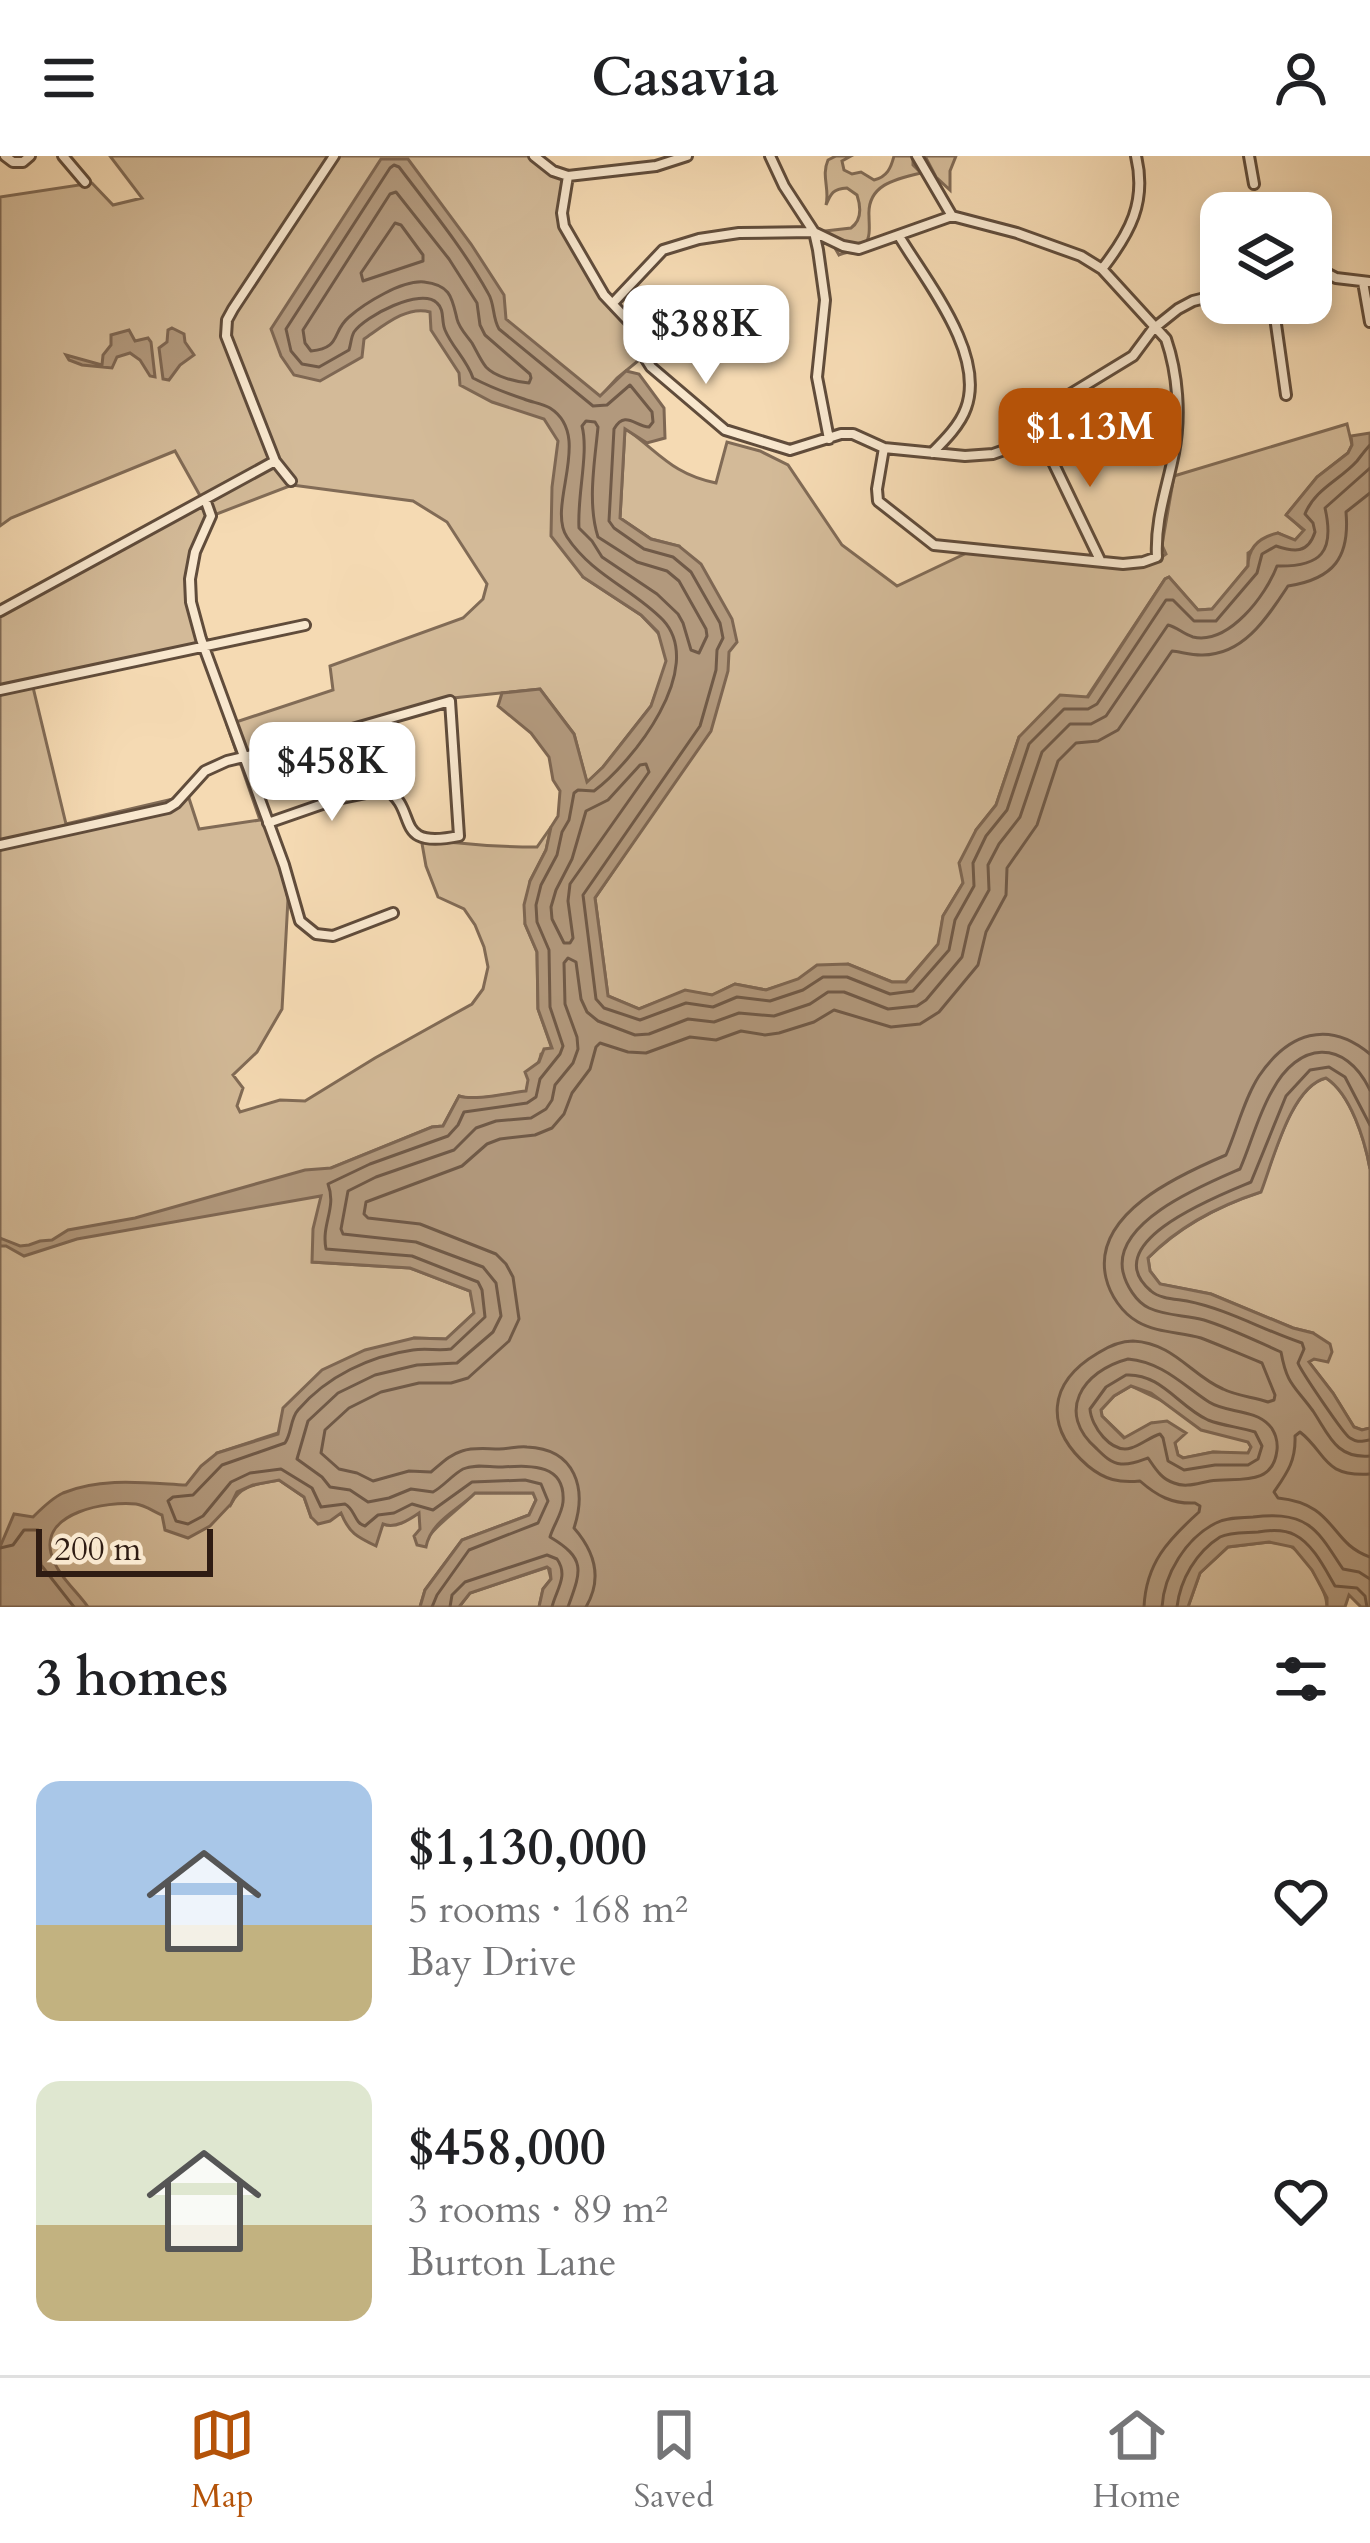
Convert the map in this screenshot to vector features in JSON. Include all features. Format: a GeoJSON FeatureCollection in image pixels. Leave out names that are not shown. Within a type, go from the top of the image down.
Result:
{"type":"FeatureCollection","features":[{"type":"Feature","properties":{"kind":"street"},"geometry":{"type":"LineString","coordinates":[[5,156],[13,163],[30,156]]}},
{"type":"Feature","properties":{"kind":"street"},"geometry":{"type":"LineString","coordinates":[[63,156],[85,182]]}},
{"type":"Feature","properties":{"kind":"street"},"geometry":{"type":"LineString","coordinates":[[291,482],[275,461],[232,354],[226,325],[334,156]]}},
{"type":"Feature","properties":{"kind":"street"},"geometry":{"type":"LineString","coordinates":[[534,156],[568,176],[687,156]]}},
{"type":"Feature","properties":{"kind":"street"},"geometry":{"type":"LineString","coordinates":[[770,156],[814,232],[824,300],[817,377],[829,440]]}},
{"type":"Feature","properties":{"kind":"street"},"geometry":{"type":"LineString","coordinates":[[917,156],[952,216]]}},
{"type":"Feature","properties":{"kind":"street"},"geometry":{"type":"LineString","coordinates":[[1102,269],[1120,245],[1139,199],[1136,156]]}},
{"type":"Feature","properties":{"kind":"street"},"geometry":{"type":"LineString","coordinates":[[1249,156],[1253,184]]}},
{"type":"Feature","properties":{"kind":"street"},"geometry":{"type":"LineString","coordinates":[[568,176],[564,226],[598,287],[636,329],[651,368],[725,430],[790,450],[853,434],[884,448],[965,456],[993,454],[1041,437]]}},
{"type":"Feature","properties":{"kind":"street"},"geometry":{"type":"LineString","coordinates":[[613,302],[670,246],[739,233],[814,232],[860,249],[952,216],[1060,247],[1102,269],[1166,339],[1178,413],[1157,521],[1157,557],[1143,562],[1100,561],[934,545],[878,501],[884,448]]}},
{"type":"Feature","properties":{"kind":"street"},"geometry":{"type":"LineString","coordinates":[[899,236],[952,322],[970,380],[964,415],[932,453]]}},
{"type":"Feature","properties":{"kind":"street"},"geometry":{"type":"LineString","coordinates":[[1332,276],[1367,282],[1370,322]]}},
{"type":"Feature","properties":{"kind":"street"},"geometry":{"type":"LineString","coordinates":[[1100,561],[1041,437],[1041,422],[1051,406],[1128,360],[1156,327],[1185,304],[1200,300]]}},
{"type":"Feature","properties":{"kind":"street"},"geometry":{"type":"LineString","coordinates":[[1276,324],[1286,395]]}},
{"type":"Feature","properties":{"kind":"street"},"geometry":{"type":"LineString","coordinates":[[0,611],[275,461]]}},
{"type":"Feature","properties":{"kind":"street"},"geometry":{"type":"LineString","coordinates":[[205,499],[211,517],[195,552],[191,602],[300,921],[316,934],[334,936],[393,914]]}},
{"type":"Feature","properties":{"kind":"street"},"geometry":{"type":"LineString","coordinates":[[0,690],[304,625]]}},
{"type":"Feature","properties":{"kind":"street"},"geometry":{"type":"LineString","coordinates":[[0,845],[168,808],[211,767],[227,760],[450,701],[459,836],[436,839],[413,833],[393,792],[386,789],[337,799],[268,823]]}},
{"type":"Feature","properties":{"kind":"shaded area"},"geometry":{"type":"Polygon","coordinates":[[[110,156],[536,156],[568,176],[564,226],[604,295],[630,320],[644,356],[600,397],[583,577],[641,615],[658,633],[679,546],[651,539],[620,518],[625,428],[677,468],[716,483],[727,442],[788,465],[842,545],[897,586],[973,550],[1120,565],[1155,562],[1166,554],[1162,545],[1174,476],[1347,424],[1352,445],[1287,514],[1304,531],[1295,541],[1278,533],[1248,553],[1248,566],[1213,609],[1198,610],[1169,577],[1165,579],[1087,697],[1019,737],[996,805],[976,830],[963,883],[943,916],[939,944],[905,982],[892,982],[848,964],[766,990],[735,984],[712,995],[685,991],[639,1009],[608,996],[595,898],[646,823],[666,666],[651,706],[587,783],[574,734],[540,689],[453,698],[248,756],[271,817],[288,899],[282,1009],[257,1052],[233,1075],[243,1088],[237,1106],[240,1112],[280,1100],[305,1101],[472,1004],[483,989],[488,967],[475,925],[464,909],[438,897],[421,838],[537,847],[551,827],[546,850],[530,881],[525,924],[537,952],[538,1009],[552,1049],[541,1054],[526,1092],[459,1096],[443,1126],[331,1168],[313,1262],[410,1268],[470,1291],[475,1312],[446,1339],[414,1338],[278,1433],[217,1453],[231,1504],[245,1489],[279,1480],[304,1497],[311,1517],[341,1513],[378,1535],[383,1524],[403,1521],[420,1511],[429,1536],[475,1493],[533,1493],[536,1500],[529,1515],[462,1540],[425,1590],[420,1607],[0,1607],[0,614],[203,501],[175,451],[0,526],[0,197],[92,183],[113,205],[142,198],[110,156]],[[292,485],[214,515],[198,541],[187,578],[201,643],[32,683],[66,824],[173,799],[185,786],[199,829],[260,820],[227,725],[333,690],[330,666],[463,618],[483,599],[487,584],[447,522],[413,501],[292,485]]]}},
{"type":"Feature","properties":{"kind":"shaded area"},"geometry":{"type":"Polygon","coordinates":[[[836,156],[851,156],[842,161],[844,170],[874,180],[888,171],[894,156],[913,156],[913,165],[921,173],[878,190],[870,205],[867,241],[860,249],[839,255],[825,231],[851,228],[860,209],[857,195],[847,188],[833,192],[826,205],[826,166],[836,156]]]}},
{"type":"Feature","properties":{"kind":"shaded area"},"geometry":{"type":"Polygon","coordinates":[[[925,156],[956,156],[950,190],[936,177],[925,156]]]}},
{"type":"Feature","properties":{"kind":"shaded area"},"geometry":{"type":"Polygon","coordinates":[[[1326,1078],[1350,1106],[1370,1169],[1370,1428],[1362,1430],[1354,1427],[1308,1361],[1314,1359],[1313,1333],[1211,1294],[1160,1284],[1150,1271],[1148,1258],[1200,1218],[1260,1192],[1293,1109],[1314,1084],[1326,1078]]]}},
{"type":"Feature","properties":{"kind":"shaded area"},"geometry":{"type":"Polygon","coordinates":[[[1131,1386],[1248,1442],[1248,1454],[1213,1452],[1184,1458],[1152,1423],[1125,1438],[1101,1410],[1131,1386]]]}},
{"type":"Feature","properties":{"kind":"shaded area"},"geometry":{"type":"Polygon","coordinates":[[[1269,1542],[1290,1546],[1302,1557],[1319,1582],[1327,1607],[1188,1607],[1200,1573],[1228,1547],[1269,1542]]]}},
{"type":"Feature","properties":{"kind":"shaded area"},"geometry":{"type":"Polygon","coordinates":[[[548,1567],[551,1579],[539,1607],[459,1607],[470,1593],[548,1567]]]}},
{"type":"Feature","properties":{"kind":"water"},"geometry":{"type":"Polygon","coordinates":[[[381,159],[408,159],[504,295],[506,319],[600,396],[626,371],[639,374],[664,408],[665,438],[647,443],[625,429],[620,518],[651,539],[679,546],[701,564],[732,619],[737,642],[729,652],[711,731],[595,898],[608,996],[639,1009],[685,990],[712,995],[735,984],[766,990],[798,979],[817,965],[848,964],[892,982],[906,982],[938,944],[943,916],[963,883],[959,863],[996,805],[1019,737],[1060,695],[1088,697],[1165,579],[1169,577],[1198,610],[1212,609],[1248,566],[1250,553],[1261,540],[1278,533],[1295,540],[1304,530],[1286,515],[1317,477],[1348,453],[1351,436],[1370,433],[1370,1169],[1350,1106],[1326,1078],[1314,1084],[1293,1109],[1261,1192],[1200,1218],[1148,1258],[1150,1271],[1160,1284],[1211,1294],[1330,1344],[1328,1362],[1309,1362],[1354,1427],[1370,1428],[1370,1607],[1361,1607],[1349,1595],[1345,1607],[1327,1607],[1312,1570],[1293,1547],[1269,1542],[1228,1547],[1200,1573],[1188,1607],[539,1607],[551,1579],[547,1567],[470,1593],[459,1607],[420,1607],[425,1590],[462,1540],[529,1515],[536,1500],[533,1493],[475,1493],[439,1523],[426,1547],[417,1545],[414,1536],[420,1529],[419,1513],[397,1525],[383,1524],[376,1546],[354,1534],[341,1513],[318,1524],[304,1497],[279,1480],[237,1492],[210,1526],[188,1538],[165,1530],[162,1515],[139,1505],[79,1512],[56,1528],[51,1553],[88,1607],[0,1607],[0,1547],[14,1514],[33,1517],[59,1495],[93,1485],[186,1485],[217,1453],[278,1434],[283,1408],[322,1370],[365,1350],[414,1338],[446,1339],[474,1313],[470,1291],[410,1268],[312,1262],[321,1196],[77,1239],[24,1256],[0,1246],[0,1238],[29,1245],[68,1230],[135,1218],[305,1170],[331,1168],[443,1126],[459,1096],[526,1091],[525,1072],[539,1062],[544,1049],[552,1048],[538,1009],[537,952],[525,924],[524,905],[558,816],[560,791],[549,757],[531,733],[498,706],[502,693],[540,689],[574,734],[587,782],[651,706],[666,661],[658,632],[641,615],[583,577],[551,536],[558,441],[544,419],[492,402],[460,385],[459,373],[431,330],[430,312],[413,311],[387,323],[364,339],[362,357],[320,381],[294,375],[271,329],[381,159]],[[1131,1386],[1114,1396],[1101,1410],[1102,1416],[1124,1438],[1151,1423],[1167,1421],[1186,1433],[1175,1443],[1183,1458],[1213,1452],[1248,1453],[1248,1442],[1201,1430],[1151,1393],[1131,1386]]]}},
{"type":"Feature","properties":{"kind":"water"},"geometry":{"type":"Polygon","coordinates":[[[172,328],[184,334],[194,355],[169,380],[163,379],[159,348],[172,328]]]}},
{"type":"Feature","properties":{"kind":"water"},"geometry":{"type":"Polygon","coordinates":[[[129,330],[135,341],[148,338],[151,342],[155,377],[130,353],[117,357],[112,368],[82,365],[66,355],[102,365],[111,335],[129,330]]]}}]}
